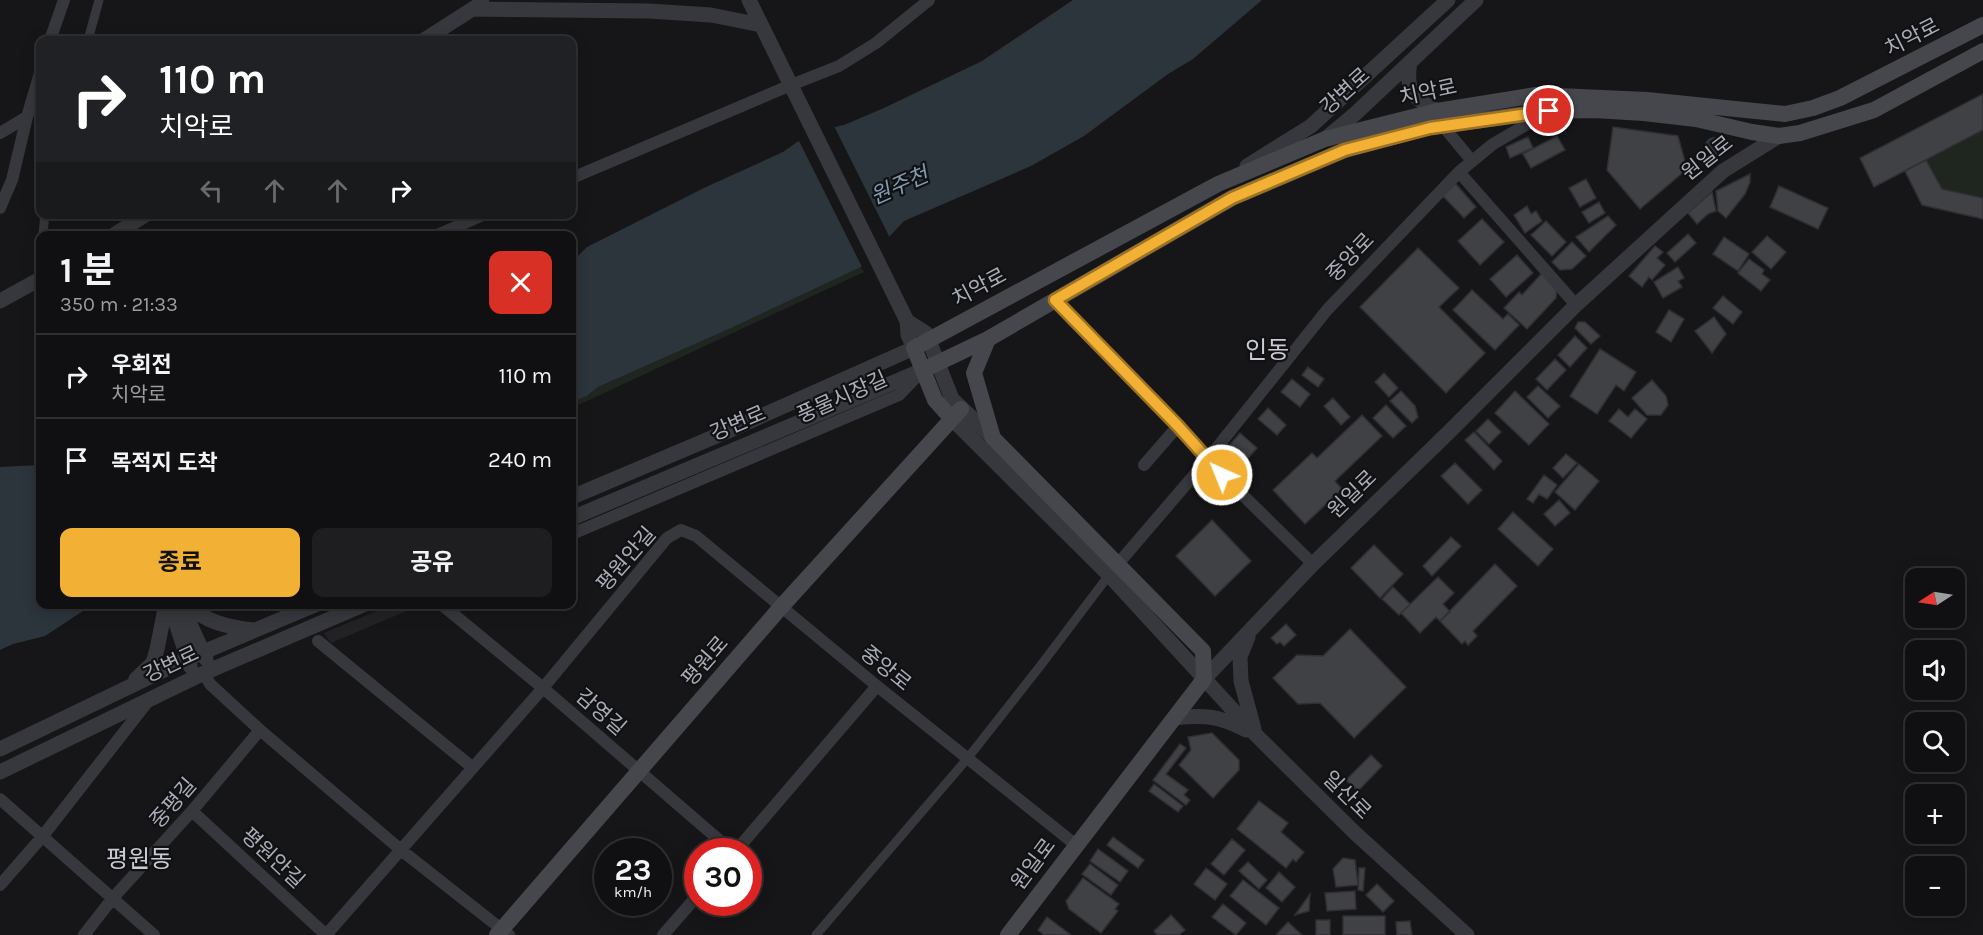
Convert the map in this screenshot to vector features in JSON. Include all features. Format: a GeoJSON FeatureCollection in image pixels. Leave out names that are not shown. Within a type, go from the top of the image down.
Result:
{"type":"FeatureCollection","features":[{"type":"Feature","properties":{"kind":"main road","name":"치악로"},"geometry":{"type":"LineString","coordinates":[[921,344],[1218,184],[1325,139],[1440,118],[1536,94],[1647,100],[1785,114],[1813,108],[1840,98],[1983,25]]}},
{"type":"Feature","properties":{"kind":"main road","name":"치악로"},"geometry":{"type":"LineString","coordinates":[[930,367],[988,339],[1232,198],[1345,150],[1440,118],[1594,110],[1696,119],[1779,136],[1800,133],[1874,110],[1941,76],[1983,51]]}},
{"type":"Feature","properties":{"kind":"main road","name":"강변로"},"geometry":{"type":"LineString","coordinates":[[1232,198],[1325,139]]}},
{"type":"Feature","properties":{"kind":"main road"},"geometry":{"type":"LineString","coordinates":[[988,339],[975,373],[993,438],[1113,570],[1203,651],[1204,679]]}},
{"type":"Feature","properties":{"kind":"main road"},"geometry":{"type":"LineString","coordinates":[[921,344],[930,367],[935,400],[957,414]]}},
{"type":"Feature","properties":{"kind":"main road","name":"평원로"},"geometry":{"type":"LineString","coordinates":[[503,933],[781,607],[957,414]]}},
{"type":"Feature","properties":{"kind":"main road","name":"원일로"},"geometry":{"type":"LineString","coordinates":[[1008,935],[1204,679]]}},
{"type":"Feature","properties":{"kind":"street"},"geometry":{"type":"LineString","coordinates":[[89,36],[99,0]]}},
{"type":"Feature","properties":{"kind":"street"},"geometry":{"type":"LineString","coordinates":[[429,36],[470,5],[487,0]]}},
{"type":"Feature","properties":{"kind":"street"},"geometry":{"type":"LineString","coordinates":[[749,0],[907,321],[926,333],[921,344]]}},
{"type":"Feature","properties":{"kind":"street"},"geometry":{"type":"LineString","coordinates":[[576,176],[793,91],[876,43],[929,0]]}},
{"type":"Feature","properties":{"kind":"street","name":"강변로"},"geometry":{"type":"LineString","coordinates":[[1218,184],[1311,126],[1448,0]]}},
{"type":"Feature","properties":{"kind":"street","name":"강변로"},"geometry":{"type":"LineString","coordinates":[[1325,139],[1355,114],[1476,0]]}},
{"type":"Feature","properties":{"kind":"street"},"geometry":{"type":"LineString","coordinates":[[51,36],[59,3]]}},
{"type":"Feature","properties":{"kind":"street"},"geometry":{"type":"LineString","coordinates":[[470,5],[711,15],[761,25]]}},
{"type":"Feature","properties":{"kind":"street"},"geometry":{"type":"LineString","coordinates":[[1410,62],[1407,77],[1416,100],[1440,118],[1472,161]]}},
{"type":"Feature","properties":{"kind":"street"},"geometry":{"type":"LineString","coordinates":[[0,208],[12,180],[36,87]]}},
{"type":"Feature","properties":{"kind":"street","name":"중앙로"},"geometry":{"type":"LineString","coordinates":[[816,935],[967,759],[1113,570],[1207,460],[1327,310],[1459,172],[1493,144],[1549,111]]}},
{"type":"Feature","properties":{"kind":"street"},"geometry":{"type":"LineString","coordinates":[[0,133],[27,117]]}},
{"type":"Feature","properties":{"kind":"street","name":"원일로"},"geometry":{"type":"LineString","coordinates":[[1204,679],[1313,564],[1576,304],[1723,171],[1779,136]]}},
{"type":"Feature","properties":{"kind":"street"},"geometry":{"type":"LineString","coordinates":[[1459,172],[1576,304]]}},
{"type":"Feature","properties":{"kind":"street"},"geometry":{"type":"LineString","coordinates":[[120,231],[139,219]]}},
{"type":"Feature","properties":{"kind":"street"},"geometry":{"type":"LineString","coordinates":[[446,231],[473,219]]}},
{"type":"Feature","properties":{"kind":"street"},"geometry":{"type":"LineString","coordinates":[[0,302],[36,283]]}},
{"type":"Feature","properties":{"kind":"street"},"geometry":{"type":"LineString","coordinates":[[1055,300],[1178,426],[1207,460],[1313,564]]}},
{"type":"Feature","properties":{"kind":"street","name":"강변로"},"geometry":{"type":"LineString","coordinates":[[576,495],[728,431],[921,344]]}},
{"type":"Feature","properties":{"kind":"street","name":"강변로"},"geometry":{"type":"LineString","coordinates":[[576,516],[930,367]]}},
{"type":"Feature","properties":{"kind":"street","name":"풍물시장길"},"geometry":{"type":"LineString","coordinates":[[576,532],[899,395],[930,367]]}},
{"type":"Feature","properties":{"kind":"street"},"geometry":{"type":"LineString","coordinates":[[957,414],[993,438]]}},
{"type":"Feature","properties":{"kind":"street"},"geometry":{"type":"LineString","coordinates":[[957,414],[1113,570]]}},
{"type":"Feature","properties":{"kind":"street"},"geometry":{"type":"LineString","coordinates":[[1144,465],[1178,426]]}},
{"type":"Feature","properties":{"kind":"street","name":"평원안길"},"geometry":{"type":"LineString","coordinates":[[192,811],[326,935],[543,688],[667,538],[681,530],[696,536],[781,607]]}},
{"type":"Feature","properties":{"kind":"street","name":"중앙로"},"geometry":{"type":"LineString","coordinates":[[781,607],[1076,845]]}},
{"type":"Feature","properties":{"kind":"street","name":"강변로"},"geometry":{"type":"LineString","coordinates":[[0,749],[204,652],[305,609]]}},
{"type":"Feature","properties":{"kind":"street","name":"강변로"},"geometry":{"type":"LineString","coordinates":[[0,772],[203,673],[353,609]]}},
{"type":"Feature","properties":{"kind":"street","name":"감영길"},"geometry":{"type":"LineString","coordinates":[[447,609],[718,838]]}},
{"type":"Feature","properties":{"kind":"street"},"geometry":{"type":"LineString","coordinates":[[181,615],[256,630]]}},
{"type":"Feature","properties":{"kind":"street"},"geometry":{"type":"LineString","coordinates":[[181,615],[204,652],[203,673]]}},
{"type":"Feature","properties":{"kind":"street"},"geometry":{"type":"LineString","coordinates":[[181,615],[187,660],[203,673],[210,684],[400,850],[503,933]]}},
{"type":"Feature","properties":{"kind":"street"},"geometry":{"type":"LineString","coordinates":[[128,688],[153,663],[181,615]]}},
{"type":"Feature","properties":{"kind":"street"},"geometry":{"type":"LineString","coordinates":[[1252,627],[1240,657],[1241,681],[1256,735]]}},
{"type":"Feature","properties":{"kind":"street"},"geometry":{"type":"LineString","coordinates":[[318,641],[473,768]]}},
{"type":"Feature","properties":{"kind":"street","name":"일산로"},"geometry":{"type":"LineString","coordinates":[[1204,679],[1256,735],[1354,832],[1467,935]]}},
{"type":"Feature","properties":{"kind":"street","name":"감영길"},"geometry":{"type":"LineString","coordinates":[[746,838],[877,686]]}},
{"type":"Feature","properties":{"kind":"street"},"geometry":{"type":"LineString","coordinates":[[0,885],[42,837],[150,699]]}},
{"type":"Feature","properties":{"kind":"street"},"geometry":{"type":"LineString","coordinates":[[1174,718],[1200,716],[1227,720],[1256,735]]}},
{"type":"Feature","properties":{"kind":"street","name":"중평길"},"geometry":{"type":"LineString","coordinates":[[84,935],[112,899],[192,811],[260,730]]}},
{"type":"Feature","properties":{"kind":"street"},"geometry":{"type":"LineString","coordinates":[[0,800],[154,935]]}},
{"type":"Feature","properties":{"kind":"street"},"geometry":{"type":"LineString","coordinates":[[663,935],[684,912]]}},
{"type":"Feature","properties":{"kind":"shaded area"},"geometry":{"type":"Polygon","coordinates":[[[1983,130],[1983,198],[1942,189],[1926,160],[1983,130]]]}},
{"type":"Feature","properties":{"kind":"shaded area"},"geometry":{"type":"Polygon","coordinates":[[[861,267],[864,272],[576,406],[576,400],[587,396],[598,387],[861,267]]]}},
{"type":"Feature","properties":{"kind":"shaded area"},"geometry":{"type":"Polygon","coordinates":[[[381,609],[412,609],[331,643],[324,633],[381,609]]]}},
{"type":"Feature","properties":{"kind":"water","name":"원주천"},"geometry":{"type":"Polygon","coordinates":[[[1073,0],[1262,0],[1193,59],[1168,74],[1084,136],[1031,166],[904,221],[861,267],[598,387],[587,396],[576,400],[576,258],[587,247],[706,187],[783,152],[797,142],[884,108],[982,61],[1073,0]]]}},
{"type":"Feature","properties":{"kind":"water"},"geometry":{"type":"Polygon","coordinates":[[[1715,137],[1723,140],[1726,148],[1723,156],[1715,159],[1707,156],[1704,148],[1707,140],[1715,137]]]}},
{"type":"Feature","properties":{"kind":"water"},"geometry":{"type":"Polygon","coordinates":[[[36,465],[36,609],[86,609],[45,636],[13,644],[0,650],[0,467],[36,465]]]}},
{"type":"Feature","properties":{"kind":"pier"},"geometry":{"type":"Polygon","coordinates":[[[833,124],[891,240],[863,269],[798,139],[833,124]]]}},
{"type":"Feature","properties":{"kind":"building"},"geometry":{"type":"Polygon","coordinates":[[[1983,94],[1983,130],[1874,187],[1860,158],[1983,94]]]}},
{"type":"Feature","properties":{"kind":"building"},"geometry":{"type":"Polygon","coordinates":[[[1613,127],[1678,136],[1687,169],[1640,209],[1607,170],[1613,127]]]}},
{"type":"Feature","properties":{"kind":"building"},"geometry":{"type":"Polygon","coordinates":[[[1557,136],[1565,150],[1531,168],[1523,154],[1557,136]]]}},
{"type":"Feature","properties":{"kind":"building"},"geometry":{"type":"Polygon","coordinates":[[[1528,137],[1533,148],[1510,158],[1506,147],[1528,137]]]}},
{"type":"Feature","properties":{"kind":"building"},"geometry":{"type":"Polygon","coordinates":[[[1926,160],[1942,189],[1983,198],[1983,219],[1922,205],[1905,171],[1926,160]]]}},
{"type":"Feature","properties":{"kind":"building"},"geometry":{"type":"Polygon","coordinates":[[[1750,174],[1750,182],[1745,194],[1726,218],[1718,211],[1716,191],[1750,174]]]}},
{"type":"Feature","properties":{"kind":"building"},"geometry":{"type":"Polygon","coordinates":[[[1586,179],[1596,198],[1580,207],[1569,188],[1586,179]]]}},
{"type":"Feature","properties":{"kind":"building"},"geometry":{"type":"Polygon","coordinates":[[[1455,183],[1476,207],[1464,218],[1442,195],[1455,183]]]}},
{"type":"Feature","properties":{"kind":"building"},"geometry":{"type":"Polygon","coordinates":[[[1779,186],[1828,208],[1818,229],[1770,207],[1779,186]]]}},
{"type":"Feature","properties":{"kind":"building"},"geometry":{"type":"Polygon","coordinates":[[[1712,192],[1716,211],[1708,214],[1697,224],[1688,213],[1712,192]]]}},
{"type":"Feature","properties":{"kind":"building"},"geometry":{"type":"Polygon","coordinates":[[[1599,202],[1605,213],[1589,223],[1582,212],[1599,202]]]}},
{"type":"Feature","properties":{"kind":"building"},"geometry":{"type":"Polygon","coordinates":[[[1527,206],[1531,214],[1536,211],[1542,221],[1525,233],[1514,215],[1527,206]]]}},
{"type":"Feature","properties":{"kind":"building"},"geometry":{"type":"Polygon","coordinates":[[[1608,216],[1616,225],[1589,252],[1576,237],[1608,216]]]}},
{"type":"Feature","properties":{"kind":"building"},"geometry":{"type":"Polygon","coordinates":[[[1482,219],[1504,242],[1480,265],[1458,241],[1482,219]]]}},
{"type":"Feature","properties":{"kind":"building"},"geometry":{"type":"Polygon","coordinates":[[[1546,221],[1566,242],[1552,256],[1531,235],[1546,221]]]}},
{"type":"Feature","properties":{"kind":"building"},"geometry":{"type":"Polygon","coordinates":[[[1688,234],[1696,243],[1675,262],[1667,253],[1688,234]]]}},
{"type":"Feature","properties":{"kind":"building"},"geometry":{"type":"Polygon","coordinates":[[[1767,236],[1786,252],[1771,269],[1752,252],[1767,236]]]}},
{"type":"Feature","properties":{"kind":"building"},"geometry":{"type":"Polygon","coordinates":[[[1724,237],[1749,254],[1738,271],[1713,254],[1724,237]]]}},
{"type":"Feature","properties":{"kind":"building"},"geometry":{"type":"Polygon","coordinates":[[[1572,242],[1586,256],[1572,269],[1560,270],[1552,262],[1572,242]]]}},
{"type":"Feature","properties":{"kind":"building"},"geometry":{"type":"Polygon","coordinates":[[[1655,246],[1663,252],[1657,258],[1665,265],[1652,280],[1649,277],[1642,287],[1629,276],[1655,246]]]}},
{"type":"Feature","properties":{"kind":"building"},"geometry":{"type":"Polygon","coordinates":[[[1418,248],[1459,288],[1439,307],[1485,353],[1446,393],[1360,307],[1418,248]]]}},
{"type":"Feature","properties":{"kind":"building"},"geometry":{"type":"Polygon","coordinates":[[[1517,255],[1533,273],[1506,297],[1490,279],[1517,255]]]}},
{"type":"Feature","properties":{"kind":"building"},"geometry":{"type":"Polygon","coordinates":[[[1749,259],[1764,270],[1762,274],[1770,280],[1761,291],[1738,273],[1749,259]]]}},
{"type":"Feature","properties":{"kind":"building"},"geometry":{"type":"Polygon","coordinates":[[[1678,267],[1684,278],[1678,281],[1682,287],[1663,298],[1654,282],[1678,267]]]}},
{"type":"Feature","properties":{"kind":"building"},"geometry":{"type":"Polygon","coordinates":[[[1543,272],[1557,284],[1556,298],[1527,329],[1504,308],[1519,292],[1522,295],[1543,272]]]}},
{"type":"Feature","properties":{"kind":"building"},"geometry":{"type":"Polygon","coordinates":[[[1472,290],[1503,319],[1508,314],[1519,325],[1495,350],[1453,310],[1472,290]]]}},
{"type":"Feature","properties":{"kind":"building"},"geometry":{"type":"Polygon","coordinates":[[[1723,296],[1742,312],[1733,324],[1713,308],[1723,296]]]}},
{"type":"Feature","properties":{"kind":"building"},"geometry":{"type":"Polygon","coordinates":[[[1669,310],[1684,319],[1671,342],[1656,332],[1669,310]]]}},
{"type":"Feature","properties":{"kind":"building"},"geometry":{"type":"Polygon","coordinates":[[[1714,317],[1726,334],[1712,353],[1695,331],[1714,317]]]}},
{"type":"Feature","properties":{"kind":"building"},"geometry":{"type":"Polygon","coordinates":[[[1578,322],[1585,322],[1600,336],[1591,344],[1575,328],[1578,322]]]}},
{"type":"Feature","properties":{"kind":"building"},"geometry":{"type":"Polygon","coordinates":[[[1575,336],[1587,348],[1570,367],[1558,355],[1575,336]]]}},
{"type":"Feature","properties":{"kind":"building"},"geometry":{"type":"Polygon","coordinates":[[[1600,349],[1636,372],[1624,391],[1616,385],[1597,414],[1570,396],[1600,349]]]}},
{"type":"Feature","properties":{"kind":"building"},"geometry":{"type":"Polygon","coordinates":[[[1555,359],[1566,370],[1547,390],[1536,379],[1555,359]]]}},
{"type":"Feature","properties":{"kind":"building"},"geometry":{"type":"Polygon","coordinates":[[[1308,367],[1324,379],[1318,387],[1302,375],[1308,367]]]}},
{"type":"Feature","properties":{"kind":"building"},"geometry":{"type":"Polygon","coordinates":[[[1384,373],[1398,388],[1389,397],[1375,382],[1384,373]]]}},
{"type":"Feature","properties":{"kind":"building"},"geometry":{"type":"Polygon","coordinates":[[[1292,379],[1310,394],[1300,407],[1281,392],[1292,379]]]}},
{"type":"Feature","properties":{"kind":"building"},"geometry":{"type":"Polygon","coordinates":[[[1652,380],[1666,396],[1668,405],[1661,415],[1647,415],[1632,398],[1652,380]]]}},
{"type":"Feature","properties":{"kind":"building"},"geometry":{"type":"Polygon","coordinates":[[[1538,386],[1560,406],[1548,418],[1527,397],[1538,386]]]}},
{"type":"Feature","properties":{"kind":"building"},"geometry":{"type":"Polygon","coordinates":[[[1401,391],[1415,406],[1418,417],[1412,423],[1390,401],[1401,391]]]}},
{"type":"Feature","properties":{"kind":"building"},"geometry":{"type":"Polygon","coordinates":[[[1515,391],[1549,424],[1529,445],[1495,413],[1515,391]]]}},
{"type":"Feature","properties":{"kind":"building"},"geometry":{"type":"Polygon","coordinates":[[[1333,398],[1350,417],[1341,425],[1324,406],[1333,398]]]}},
{"type":"Feature","properties":{"kind":"building"},"geometry":{"type":"Polygon","coordinates":[[[1386,405],[1406,426],[1393,438],[1373,418],[1386,405]]]}},
{"type":"Feature","properties":{"kind":"building"},"geometry":{"type":"Polygon","coordinates":[[[1268,408],[1286,425],[1277,435],[1258,419],[1268,408]]]}},
{"type":"Feature","properties":{"kind":"building"},"geometry":{"type":"Polygon","coordinates":[[[1619,409],[1628,417],[1635,409],[1647,419],[1631,438],[1609,421],[1619,409]]]}},
{"type":"Feature","properties":{"kind":"building"},"geometry":{"type":"Polygon","coordinates":[[[1362,415],[1382,436],[1335,481],[1342,489],[1305,524],[1273,490],[1312,453],[1317,458],[1362,415]]]}},
{"type":"Feature","properties":{"kind":"building"},"geometry":{"type":"Polygon","coordinates":[[[1488,419],[1501,432],[1489,444],[1476,431],[1488,419]]]}},
{"type":"Feature","properties":{"kind":"building"},"geometry":{"type":"Polygon","coordinates":[[[1474,432],[1502,461],[1494,470],[1465,440],[1474,432]]]}},
{"type":"Feature","properties":{"kind":"building"},"geometry":{"type":"Polygon","coordinates":[[[1240,433],[1257,448],[1237,471],[1220,456],[1240,433]]]}},
{"type":"Feature","properties":{"kind":"building"},"geometry":{"type":"Polygon","coordinates":[[[1566,454],[1577,463],[1563,478],[1553,468],[1566,454]]]}},
{"type":"Feature","properties":{"kind":"building"},"geometry":{"type":"Polygon","coordinates":[[[1455,463],[1482,490],[1468,504],[1441,476],[1455,463]]]}},
{"type":"Feature","properties":{"kind":"building"},"geometry":{"type":"Polygon","coordinates":[[[1579,464],[1599,481],[1575,510],[1555,492],[1579,464]]]}},
{"type":"Feature","properties":{"kind":"building"},"geometry":{"type":"Polygon","coordinates":[[[1544,475],[1557,485],[1547,499],[1539,494],[1533,503],[1527,499],[1544,475]]]}},
{"type":"Feature","properties":{"kind":"building"},"geometry":{"type":"Polygon","coordinates":[[[1559,500],[1570,513],[1555,526],[1544,514],[1559,500]]]}},
{"type":"Feature","properties":{"kind":"building"},"geometry":{"type":"Polygon","coordinates":[[[1513,512],[1553,549],[1538,566],[1498,529],[1513,512]]]}},
{"type":"Feature","properties":{"kind":"building"},"geometry":{"type":"Polygon","coordinates":[[[1212,520],[1251,561],[1215,596],[1176,556],[1212,520]]]}},
{"type":"Feature","properties":{"kind":"building"},"geometry":{"type":"Polygon","coordinates":[[[1451,537],[1461,546],[1432,576],[1423,566],[1451,537]]]}},
{"type":"Feature","properties":{"kind":"building"},"geometry":{"type":"Polygon","coordinates":[[[1374,545],[1403,574],[1380,598],[1351,568],[1374,545]]]}},
{"type":"Feature","properties":{"kind":"building"},"geometry":{"type":"Polygon","coordinates":[[[1495,564],[1517,586],[1473,631],[1477,636],[1468,645],[1465,641],[1462,644],[1440,621],[1495,564]]]}},
{"type":"Feature","properties":{"kind":"building"},"geometry":{"type":"Polygon","coordinates":[[[1438,577],[1454,593],[1443,604],[1450,612],[1440,621],[1436,617],[1420,633],[1401,613],[1438,577]]]}},
{"type":"Feature","properties":{"kind":"building"},"geometry":{"type":"Polygon","coordinates":[[[1393,587],[1410,604],[1399,615],[1382,599],[1393,587]]]}},
{"type":"Feature","properties":{"kind":"building"},"geometry":{"type":"Polygon","coordinates":[[[1286,624],[1296,635],[1284,646],[1280,642],[1277,644],[1271,638],[1286,624]]]}},
{"type":"Feature","properties":{"kind":"building"},"geometry":{"type":"Polygon","coordinates":[[[1350,629],[1406,687],[1354,738],[1320,703],[1298,704],[1273,678],[1297,655],[1323,656],[1350,629]]]}},
{"type":"Feature","properties":{"kind":"building"},"geometry":{"type":"Polygon","coordinates":[[[1212,733],[1239,760],[1239,770],[1213,798],[1179,765],[1191,750],[1188,737],[1212,733]]]}},
{"type":"Feature","properties":{"kind":"building"},"geometry":{"type":"Polygon","coordinates":[[[1180,744],[1186,748],[1166,774],[1188,790],[1184,795],[1190,800],[1186,805],[1153,780],[1180,744]]]}},
{"type":"Feature","properties":{"kind":"building"},"geometry":{"type":"Polygon","coordinates":[[[1371,755],[1382,766],[1358,791],[1346,780],[1371,755]]]}},
{"type":"Feature","properties":{"kind":"building"},"geometry":{"type":"Polygon","coordinates":[[[1154,784],[1183,806],[1178,812],[1149,791],[1154,784]]]}},
{"type":"Feature","properties":{"kind":"building"},"geometry":{"type":"Polygon","coordinates":[[[1259,801],[1288,823],[1281,832],[1304,852],[1296,862],[1293,859],[1286,868],[1237,829],[1259,801]]]}},
{"type":"Feature","properties":{"kind":"building"},"geometry":{"type":"Polygon","coordinates":[[[1113,837],[1144,860],[1138,868],[1107,845],[1113,837]]]}},
{"type":"Feature","properties":{"kind":"building"},"geometry":{"type":"Polygon","coordinates":[[[1232,839],[1245,850],[1224,875],[1211,864],[1232,839]]]}},
{"type":"Feature","properties":{"kind":"building"},"geometry":{"type":"Polygon","coordinates":[[[1098,849],[1128,871],[1120,882],[1090,861],[1098,849]]]}},
{"type":"Feature","properties":{"kind":"building"},"geometry":{"type":"Polygon","coordinates":[[[1343,858],[1355,860],[1358,885],[1336,887],[1333,869],[1343,858]]]}},
{"type":"Feature","properties":{"kind":"building"},"geometry":{"type":"Polygon","coordinates":[[[1248,862],[1267,880],[1259,889],[1239,871],[1248,862]]]}},
{"type":"Feature","properties":{"kind":"building"},"geometry":{"type":"Polygon","coordinates":[[[1090,864],[1118,885],[1111,895],[1082,874],[1090,864]]]}},
{"type":"Feature","properties":{"kind":"building"},"geometry":{"type":"Polygon","coordinates":[[[1206,868],[1227,884],[1215,900],[1194,884],[1206,868]]]}},
{"type":"Feature","properties":{"kind":"building"},"geometry":{"type":"Polygon","coordinates":[[[1359,868],[1365,868],[1363,891],[1358,890],[1359,868]]]}},
{"type":"Feature","properties":{"kind":"building"},"geometry":{"type":"Polygon","coordinates":[[[1279,872],[1295,887],[1282,902],[1266,888],[1279,872]]]}},
{"type":"Feature","properties":{"kind":"building"},"geometry":{"type":"Polygon","coordinates":[[[1083,878],[1119,904],[1115,909],[1118,911],[1101,933],[1069,909],[1066,901],[1083,878]]]}},
{"type":"Feature","properties":{"kind":"building"},"geometry":{"type":"Polygon","coordinates":[[[1243,880],[1279,908],[1266,925],[1230,896],[1243,880]]]}},
{"type":"Feature","properties":{"kind":"building"},"geometry":{"type":"Polygon","coordinates":[[[1377,884],[1394,901],[1383,912],[1366,895],[1377,884]]]}},
{"type":"Feature","properties":{"kind":"building"},"geometry":{"type":"Polygon","coordinates":[[[1355,891],[1356,909],[1327,911],[1325,893],[1355,891]]]}},
{"type":"Feature","properties":{"kind":"building"},"geometry":{"type":"Polygon","coordinates":[[[1310,894],[1309,911],[1295,915],[1310,894]]]}},
{"type":"Feature","properties":{"kind":"building"},"geometry":{"type":"Polygon","coordinates":[[[1223,904],[1246,923],[1236,935],[1212,917],[1223,904]]]}},
{"type":"Feature","properties":{"kind":"building"},"geometry":{"type":"Polygon","coordinates":[[[1171,915],[1185,930],[1179,935],[1157,935],[1154,931],[1171,915]]]}},
{"type":"Feature","properties":{"kind":"building"},"geometry":{"type":"Polygon","coordinates":[[[1343,916],[1385,916],[1385,935],[1343,935],[1343,916]]]}},
{"type":"Feature","properties":{"kind":"building"},"geometry":{"type":"Polygon","coordinates":[[[1047,917],[1071,935],[1044,935],[1038,930],[1047,917]]]}},
{"type":"Feature","properties":{"kind":"building"},"geometry":{"type":"Polygon","coordinates":[[[1316,920],[1330,920],[1330,935],[1316,935],[1316,920]]]}},
{"type":"Feature","properties":{"kind":"building"},"geometry":{"type":"Polygon","coordinates":[[[1410,921],[1412,935],[1397,935],[1396,922],[1410,921]]]}},
{"type":"Feature","properties":{"kind":"building"},"geometry":{"type":"Polygon","coordinates":[[[1288,922],[1302,935],[1276,935],[1288,922]]]}},
{"type":"Feature","properties":{"kind":"district","name":"인동"},"geometry":{"type":"Point","coordinates":[1267,350]}},
{"type":"Feature","properties":{"kind":"district","name":"평원동"},"geometry":{"type":"Point","coordinates":[139,859]}},
{"type":"Feature","properties":{"kind":"route"},"geometry":{"type":"LineString","coordinates":[[1222,475],[1178,426],[1055,300],[1232,198],[1345,150],[1430,128],[1549,111]]}}]}
